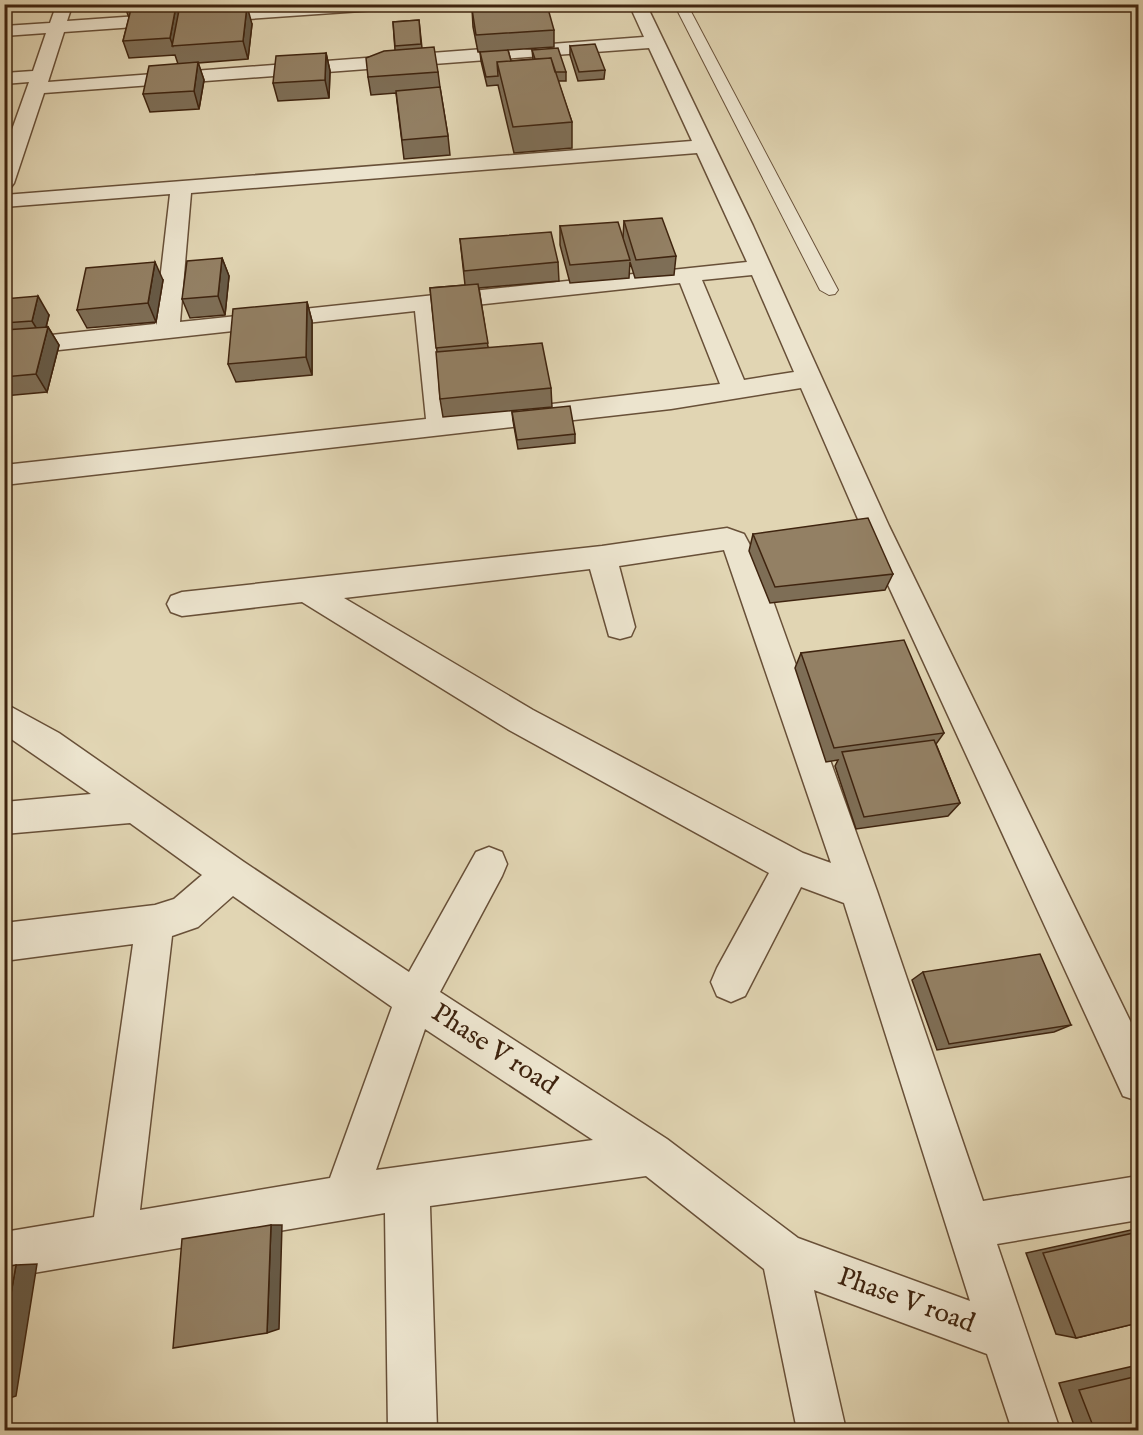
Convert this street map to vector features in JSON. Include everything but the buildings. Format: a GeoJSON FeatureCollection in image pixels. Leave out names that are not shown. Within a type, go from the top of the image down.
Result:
{"type":"FeatureCollection","features":[{"type":"Feature","properties":{"kind":"street"},"geometry":{"type":"LineString","coordinates":[[4,183],[14,124],[37,82],[65,4]]}},
{"type":"Feature","properties":{"kind":"street"},"geometry":{"type":"LineString","coordinates":[[4,31],[390,4]]}},
{"type":"Feature","properties":{"kind":"street"},"geometry":{"type":"LineString","coordinates":[[638,4],[760,267],[875,526],[1138,1081]]}},
{"type":"Feature","properties":{"kind":"street"},"geometry":{"type":"LineString","coordinates":[[4,79],[37,82],[654,42]]}},
{"type":"Feature","properties":{"kind":"street"},"geometry":{"type":"LineString","coordinates":[[4,201],[704,146]]}},
{"type":"Feature","properties":{"kind":"street"},"geometry":{"type":"LineString","coordinates":[[167,329],[181,186]]}},
{"type":"Feature","properties":{"kind":"street"},"geometry":{"type":"LineString","coordinates":[[4,348],[760,267]]}},
{"type":"Feature","properties":{"kind":"street"},"geometry":{"type":"LineString","coordinates":[[688,275],[735,390]]}},
{"type":"Feature","properties":{"kind":"street"},"geometry":{"type":"LineString","coordinates":[[426,302],[440,426]]}},
{"type":"Feature","properties":{"kind":"street"},"geometry":{"type":"LineString","coordinates":[[4,475],[671,400],[810,378]]}},
{"type":"Feature","properties":{"kind":"street"},"geometry":{"type":"LineString","coordinates":[[182,604],[310,592],[602,557],[727,539],[734,542],[744,562],[859,891],[1036,1431]]}},
{"type":"Feature","properties":{"kind":"street"},"geometry":{"type":"LineString","coordinates":[[602,557],[620,627]]}},
{"type":"Feature","properties":{"kind":"street"},"geometry":{"type":"LineString","coordinates":[[310,592],[521,720],[792,866],[859,891]]}},
{"type":"Feature","properties":{"kind":"street","name":"Phase V road"},"geometry":{"type":"LineString","coordinates":[[4,717],[47,743],[231,874],[415,999],[652,1154],[784,1256],[1005,1337]]}},
{"type":"Feature","properties":{"kind":"street"},"geometry":{"type":"LineString","coordinates":[[4,818],[137,806]]}},
{"type":"Feature","properties":{"kind":"street"},"geometry":{"type":"LineString","coordinates":[[345,1198],[415,999],[489,864]]}},
{"type":"Feature","properties":{"kind":"street"},"geometry":{"type":"LineString","coordinates":[[731,982],[792,866]]}},
{"type":"Feature","properties":{"kind":"street"},"geometry":{"type":"LineString","coordinates":[[4,942],[155,923],[185,914],[231,874]]}},
{"type":"Feature","properties":{"kind":"street"},"geometry":{"type":"LineString","coordinates":[[114,1236],[155,923]]}},
{"type":"Feature","properties":{"kind":"street"},"geometry":{"type":"LineString","coordinates":[[4,1255],[406,1187],[652,1154]]}},
{"type":"Feature","properties":{"kind":"street"},"geometry":{"type":"LineString","coordinates":[[406,1187],[413,1431]]}},
{"type":"Feature","properties":{"kind":"street"},"geometry":{"type":"LineString","coordinates":[[969,1226],[1138,1198]]}},
{"type":"Feature","properties":{"kind":"street"},"geometry":{"type":"LineString","coordinates":[[784,1256],[821,1431]]}},
{"type":"Feature","properties":{"kind":"lane"},"geometry":{"type":"LineString","coordinates":[[680,4],[829,290]]}}]}
